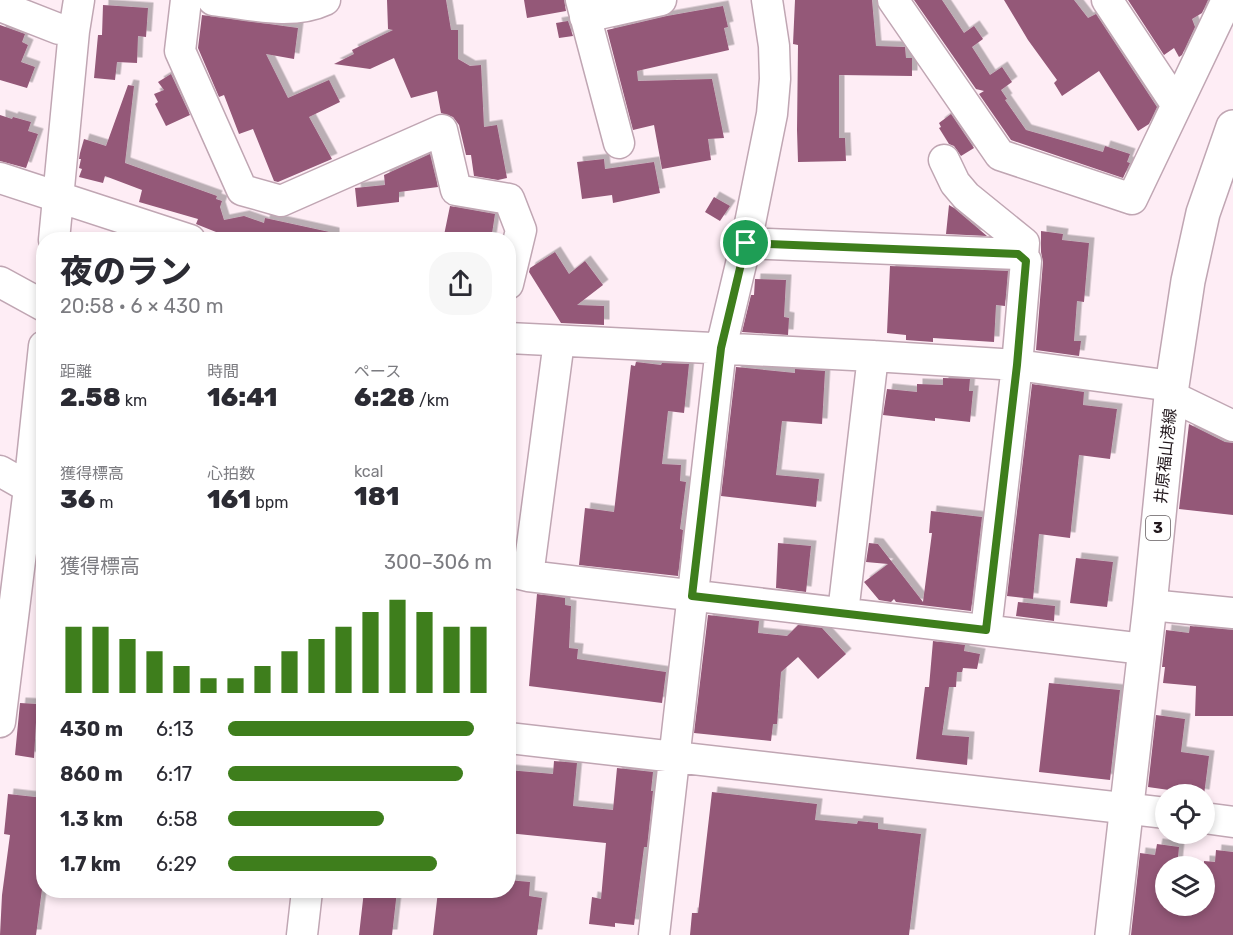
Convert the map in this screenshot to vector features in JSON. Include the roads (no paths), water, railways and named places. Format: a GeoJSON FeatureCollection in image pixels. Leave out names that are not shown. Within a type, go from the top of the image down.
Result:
{"type":"FeatureCollection","features":[{"type":"Feature","properties":{"kind":"main road","name":"井原福山港線"},"geometry":{"type":"LineString","coordinates":[[1112,935],[1172,391],[1188,281],[1203,213],[1233,127]]}},
{"type":"Feature","properties":{"kind":"street"},"geometry":{"type":"LineString","coordinates":[[55,232],[74,30],[79,0]]}},
{"type":"Feature","properties":{"kind":"street"},"geometry":{"type":"LineString","coordinates":[[186,0],[180,51],[242,190],[281,201],[442,130],[456,190],[509,199],[521,230],[516,251]]}},
{"type":"Feature","properties":{"kind":"street"},"geometry":{"type":"LineString","coordinates":[[213,0],[289,8],[312,6],[324,0]]}},
{"type":"Feature","properties":{"kind":"street"},"geometry":{"type":"LineString","coordinates":[[620,143],[583,9],[661,0]]}},
{"type":"Feature","properties":{"kind":"street"},"geometry":{"type":"LineString","coordinates":[[654,935],[721,348],[746,243],[772,114],[775,79],[774,46],[767,0]]}},
{"type":"Feature","properties":{"kind":"street"},"geometry":{"type":"LineString","coordinates":[[892,0],[1000,155],[1132,199],[1227,0]]}},
{"type":"Feature","properties":{"kind":"street"},"geometry":{"type":"LineString","coordinates":[[1107,0],[1176,104]]}},
{"type":"Feature","properties":{"kind":"street"},"geometry":{"type":"LineString","coordinates":[[0,6],[59,29],[74,30]]}},
{"type":"Feature","properties":{"kind":"street"},"geometry":{"type":"LineString","coordinates":[[944,160],[955,183],[966,196],[1024,243],[1023,256],[1026,261],[1017,365],[986,630]]}},
{"type":"Feature","properties":{"kind":"street"},"geometry":{"type":"LineString","coordinates":[[0,178],[165,232]]}},
{"type":"Feature","properties":{"kind":"street"},"geometry":{"type":"LineString","coordinates":[[746,243],[1023,256]]}},
{"type":"Feature","properties":{"kind":"street"},"geometry":{"type":"LineString","coordinates":[[0,282],[36,302]]}},
{"type":"Feature","properties":{"kind":"street"},"geometry":{"type":"LineString","coordinates":[[516,338],[1017,365],[1172,391],[1233,426]]}},
{"type":"Feature","properties":{"kind":"street"},"geometry":{"type":"LineString","coordinates":[[559,341],[518,574],[1144,649]]}},
{"type":"Feature","properties":{"kind":"street"},"geometry":{"type":"LineString","coordinates":[[843,612],[873,356]]}},
{"type":"Feature","properties":{"kind":"street"},"geometry":{"type":"LineString","coordinates":[[0,471],[36,492],[4,639],[0,722]]}},
{"type":"Feature","properties":{"kind":"street"},"geometry":{"type":"LineString","coordinates":[[1150,605],[1233,613]]}},
{"type":"Feature","properties":{"kind":"street"},"geometry":{"type":"LineString","coordinates":[[516,739],[1155,812]]}},
{"type":"Feature","properties":{"kind":"street"},"geometry":{"type":"LineString","coordinates":[[1215,820],[1233,822]]}},
{"type":"Feature","properties":{"kind":"street"},"geometry":{"type":"LineString","coordinates":[[302,935],[307,898]]}}]}
